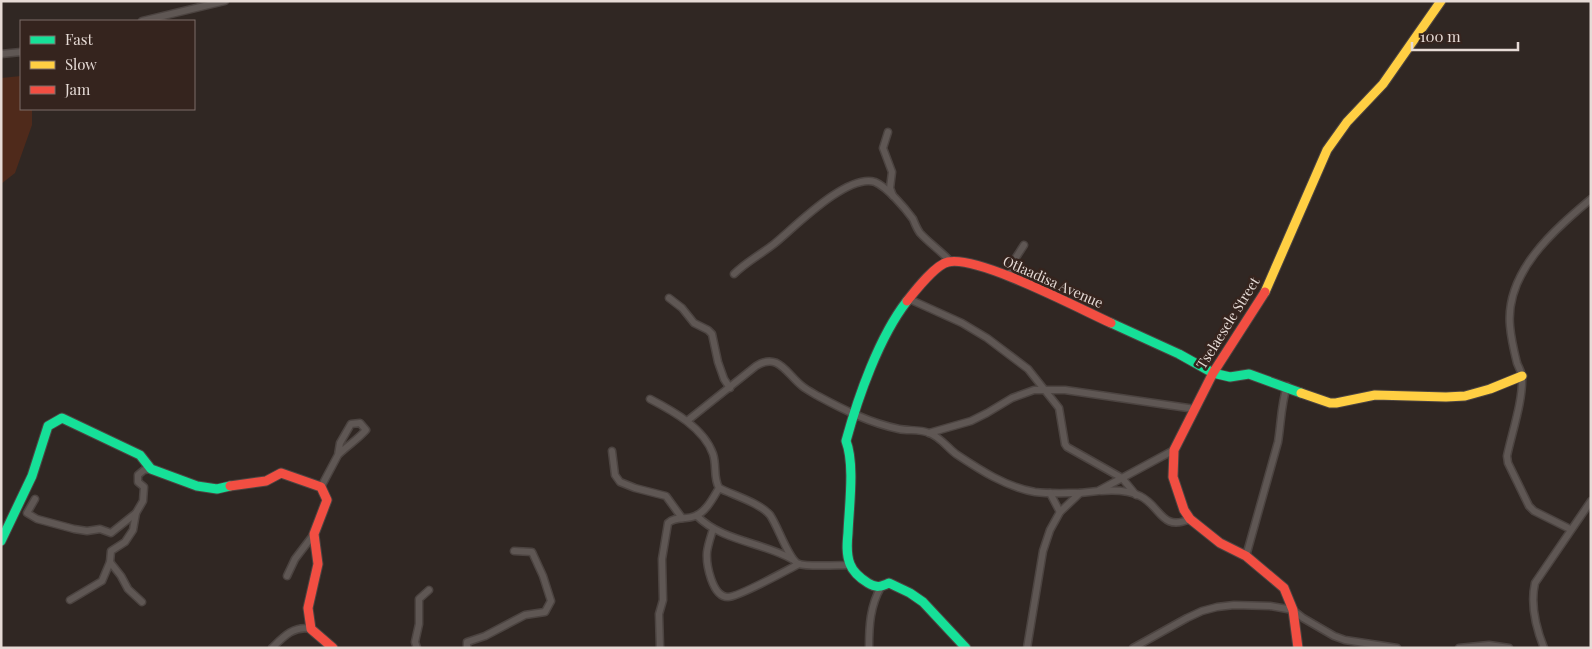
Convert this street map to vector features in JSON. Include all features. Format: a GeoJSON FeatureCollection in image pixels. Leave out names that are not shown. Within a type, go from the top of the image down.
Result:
{"type":"FeatureCollection","features":[{"type":"Feature","properties":{"kind":"street"},"geometry":{"type":"LineString","coordinates":[[146,20],[225,1]]}},
{"type":"Feature","properties":{"kind":"street","name":"Tselaesele Street"},"geometry":{"type":"LineString","coordinates":[[1298,648],[1293,610],[1284,588],[1246,556],[1220,543],[1203,531],[1184,510],[1173,477],[1174,450],[1213,373],[1266,291],[1327,150],[1347,122],[1383,84],[1441,1]]}},
{"type":"Feature","properties":{"kind":"street"},"geometry":{"type":"LineString","coordinates":[[1,54],[20,52]]}},
{"type":"Feature","properties":{"kind":"street"},"geometry":{"type":"LineString","coordinates":[[888,132],[883,148],[892,172],[890,188],[894,197]]}},
{"type":"Feature","properties":{"kind":"street"},"geometry":{"type":"LineString","coordinates":[[734,274],[836,193],[854,183],[868,180],[884,188],[894,197],[920,233],[942,252],[950,262],[944,264],[921,283],[893,324],[878,352],[846,441],[849,449],[850,466],[847,550],[850,565],[856,574],[865,581],[873,586],[881,587]]}},
{"type":"Feature","properties":{"kind":"street"},"geometry":{"type":"LineString","coordinates":[[1570,529],[1534,511],[1529,506],[1509,469],[1508,456],[1522,376],[1510,324],[1512,300],[1516,286],[1539,249],[1572,215],[1591,199]]}},
{"type":"Feature","properties":{"kind":"street"},"geometry":{"type":"LineString","coordinates":[[1008,276],[1013,262],[1024,245]]}},
{"type":"Feature","properties":{"kind":"street","name":"Otlaadisa Avenue"},"geometry":{"type":"LineString","coordinates":[[950,262],[980,267],[1008,276],[1179,354],[1213,373],[1230,377],[1249,374],[1330,403],[1339,404],[1373,395],[1392,394],[1458,397],[1478,393],[1522,376]]}},
{"type":"Feature","properties":{"kind":"street"},"geometry":{"type":"LineString","coordinates":[[669,298],[682,308],[688,318],[712,334],[718,362],[730,388]]}},
{"type":"Feature","properties":{"kind":"street"},"geometry":{"type":"LineString","coordinates":[[909,299],[962,323],[987,338],[1028,369],[1059,408],[1067,447],[1122,478],[1136,495]]}},
{"type":"Feature","properties":{"kind":"street"},"geometry":{"type":"LineString","coordinates":[[687,422],[766,360],[778,364],[802,386],[854,415],[901,430],[930,433],[988,413],[1012,398],[1034,390],[1044,389],[1065,390],[1195,409]]}},
{"type":"Feature","properties":{"kind":"street"},"geometry":{"type":"LineString","coordinates":[[1246,556],[1278,442],[1286,386]]}},
{"type":"Feature","properties":{"kind":"street"},"geometry":{"type":"LineString","coordinates":[[650,398],[678,414],[708,444],[713,455],[715,481],[719,488],[769,514],[780,530],[792,559]]}},
{"type":"Feature","properties":{"kind":"street"},"geometry":{"type":"LineString","coordinates":[[1,541],[32,476],[48,426],[62,418],[140,455],[151,470]]}},
{"type":"Feature","properties":{"kind":"street"},"geometry":{"type":"LineString","coordinates":[[321,487],[338,455],[346,446],[358,440],[366,430],[360,423],[351,424],[340,443],[338,455]]}},
{"type":"Feature","properties":{"kind":"street"},"geometry":{"type":"LineString","coordinates":[[930,433],[955,453],[994,477],[1020,489],[1050,493],[1117,491],[1142,497],[1162,518],[1172,523],[1180,523],[1190,518]]}},
{"type":"Feature","properties":{"kind":"street"},"geometry":{"type":"LineString","coordinates":[[1098,491],[1174,450]]}},
{"type":"Feature","properties":{"kind":"street"},"geometry":{"type":"LineString","coordinates":[[612,451],[616,477],[620,482],[666,496],[682,518]]}},
{"type":"Feature","properties":{"kind":"street"},"geometry":{"type":"LineString","coordinates":[[70,600],[102,581],[110,562],[111,551],[124,542],[133,530],[136,513],[143,501],[144,487],[138,482],[138,475],[144,470],[151,470],[197,486],[218,489],[242,483],[266,481],[281,473],[321,487],[327,500],[314,534],[295,559],[287,576]]}},
{"type":"Feature","properties":{"kind":"street"},"geometry":{"type":"LineString","coordinates":[[660,648],[659,614],[663,600],[661,572],[665,534],[668,524],[670,521],[697,516],[709,504],[719,488]]}},
{"type":"Feature","properties":{"kind":"street"},"geometry":{"type":"LineString","coordinates":[[1050,493],[1060,512]]}},
{"type":"Feature","properties":{"kind":"street"},"geometry":{"type":"LineString","coordinates":[[1027,648],[1043,551],[1050,530],[1060,512],[1080,493]]}},
{"type":"Feature","properties":{"kind":"street"},"geometry":{"type":"LineString","coordinates":[[35,499],[27,513],[37,519],[87,531],[100,529],[111,533],[136,513]]}},
{"type":"Feature","properties":{"kind":"street"},"geometry":{"type":"LineString","coordinates":[[1544,648],[1535,616],[1533,593],[1535,583],[1570,529],[1591,501]]}},
{"type":"Feature","properties":{"kind":"street"},"geometry":{"type":"LineString","coordinates":[[697,516],[713,529],[778,551],[799,564]]}},
{"type":"Feature","properties":{"kind":"street"},"geometry":{"type":"LineString","coordinates":[[713,529],[707,561],[716,588],[724,596],[728,597],[739,594],[799,564],[850,565]]}},
{"type":"Feature","properties":{"kind":"street"},"geometry":{"type":"LineString","coordinates":[[311,629],[308,608],[318,564],[314,534]]}},
{"type":"Feature","properties":{"kind":"street"},"geometry":{"type":"LineString","coordinates":[[466,648],[467,642],[485,636],[525,615],[545,612],[551,601],[543,576],[532,552],[514,551]]}},
{"type":"Feature","properties":{"kind":"street"},"geometry":{"type":"LineString","coordinates":[[110,562],[128,589],[142,602]]}},
{"type":"Feature","properties":{"kind":"street"},"geometry":{"type":"LineString","coordinates":[[869,648],[871,610],[874,598],[881,587],[889,583],[910,593],[923,602],[966,648]]}},
{"type":"Feature","properties":{"kind":"street"},"geometry":{"type":"LineString","coordinates":[[417,648],[415,642],[419,624],[419,599],[429,590]]}},
{"type":"Feature","properties":{"kind":"street"},"geometry":{"type":"LineString","coordinates":[[1133,648],[1187,618],[1217,607],[1234,605],[1270,606],[1293,610],[1303,618],[1344,640],[1397,648]]}},
{"type":"Feature","properties":{"kind":"street"},"geometry":{"type":"LineString","coordinates":[[272,648],[285,635],[301,627],[311,629],[333,648]]}},
{"type":"Feature","properties":{"kind":"street"},"geometry":{"type":"LineString","coordinates":[[1459,648],[1489,645],[1509,648]]}},
{"type":"Feature","properties":{"kind":"shaded area"},"geometry":{"type":"Polygon","coordinates":[[[20,76],[20,110],[32,110],[32,125],[15,173],[1,184],[1,78],[20,76]]]}},
{"type":"Feature","properties":{"kind":"traffic: fast"},"geometry":{"type":"LineString","coordinates":[[907,301],[887,332],[870,368],[846,441],[849,450],[851,473],[848,556],[853,570],[868,583],[874,586],[889,583],[910,593],[923,602],[966,648]]}},
{"type":"Feature","properties":{"kind":"traffic: fast"},"geometry":{"type":"LineString","coordinates":[[1111,323],[1179,354],[1213,373],[1230,377],[1249,374],[1301,393]]}},
{"type":"Feature","properties":{"kind":"traffic: fast"},"geometry":{"type":"LineString","coordinates":[[1,541],[32,476],[48,426],[62,418],[140,455],[151,469],[197,486],[217,489],[230,486]]}},
{"type":"Feature","properties":{"kind":"traffic: slow"},"geometry":{"type":"LineString","coordinates":[[1265,292],[1327,150],[1347,122],[1383,84],[1441,1]]}},
{"type":"Feature","properties":{"kind":"traffic: slow"},"geometry":{"type":"LineString","coordinates":[[1301,393],[1330,403],[1375,395],[1465,396],[1490,389],[1522,376]]}},
{"type":"Feature","properties":{"kind":"traffic: jam"},"geometry":{"type":"LineString","coordinates":[[907,301],[937,268],[948,262],[962,262],[1005,275],[1111,323]]}},
{"type":"Feature","properties":{"kind":"traffic: jam"},"geometry":{"type":"LineString","coordinates":[[1265,292],[1213,373],[1174,450],[1173,477],[1184,510],[1190,519],[1220,543],[1246,556],[1284,588],[1293,610],[1298,648]]}},
{"type":"Feature","properties":{"kind":"traffic: jam"},"geometry":{"type":"LineString","coordinates":[[230,486],[266,481],[281,473],[321,487],[327,500],[314,534],[318,564],[308,608],[311,629],[333,648]]}}]}
